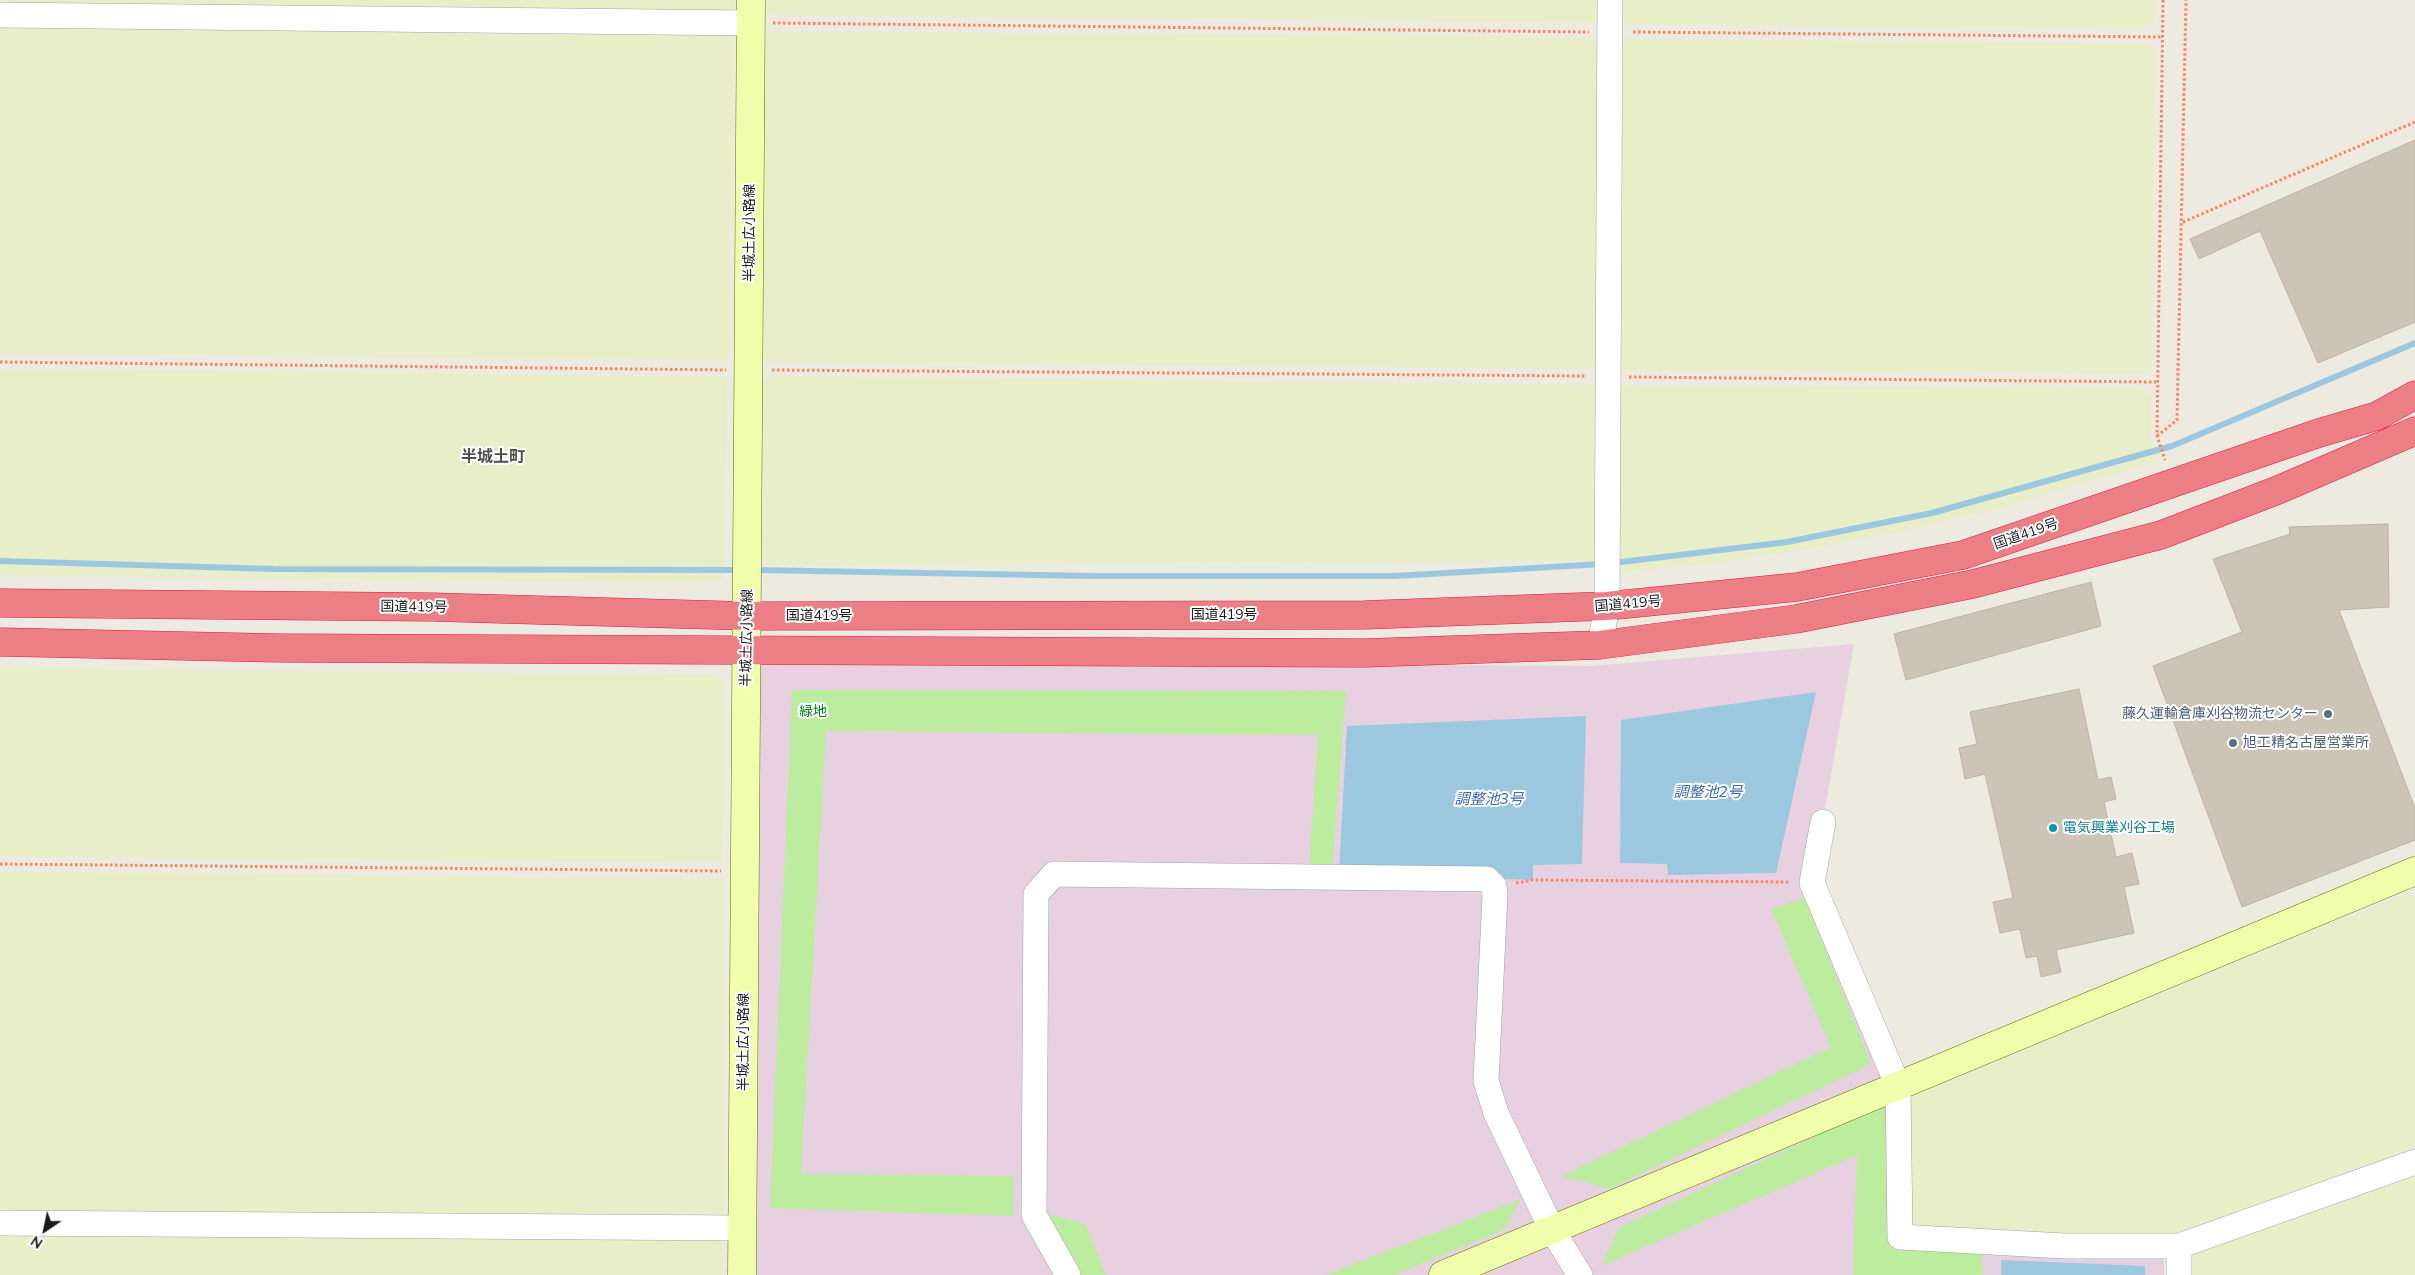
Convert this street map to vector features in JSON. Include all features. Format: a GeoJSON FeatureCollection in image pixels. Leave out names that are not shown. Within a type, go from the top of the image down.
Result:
{"type":"FeatureCollection","features":[{"type":"Feature","properties":{"kind":"highway","name":"国道419号"},"geometry":{"type":"LineString","coordinates":[[0,603],[431,607],[748,616],[1364,615],[1607,606],[1797,587],[1963,555],[2319,433],[2377,416],[2415,395]]}},
{"type":"Feature","properties":{"kind":"highway"},"geometry":{"type":"LineString","coordinates":[[0,642],[288,648],[1364,654],[1600,645],[1796,619],[1983,582],[2161,535],[2278,490],[2415,431]]}},
{"type":"Feature","properties":{"kind":"main road","name":"半城土広小路線"},"geometry":{"type":"LineString","coordinates":[[742,1275],[751,12]]}},
{"type":"Feature","properties":{"kind":"main road"},"geometry":{"type":"LineString","coordinates":[[1443,1275],[2415,872]]}},
{"type":"Feature","properties":{"kind":"street"},"geometry":{"type":"LineString","coordinates":[[1600,645],[1607,606],[1606,376],[1610,0]]}},
{"type":"Feature","properties":{"kind":"street"},"geometry":{"type":"LineString","coordinates":[[0,16],[751,12]]}},
{"type":"Feature","properties":{"kind":"street"},"geometry":{"type":"LineString","coordinates":[[1823,822],[1812,883],[1898,1086],[1900,1238],[2064,1246],[2179,1246],[2415,1162]]}},
{"type":"Feature","properties":{"kind":"street"},"geometry":{"type":"LineString","coordinates":[[1068,1275],[1034,1215],[1036,894],[1054,874],[1487,879],[1494,886],[1486,1082],[1496,1113],[1552,1230],[1580,1275]]}},
{"type":"Feature","properties":{"kind":"street"},"geometry":{"type":"LineString","coordinates":[[0,1224],[742,1228]]}},
{"type":"Feature","properties":{"kind":"street"},"geometry":{"type":"LineString","coordinates":[[2179,1246],[2179,1275]]}},
{"type":"Feature","properties":{"kind":"path"},"geometry":{"type":"LineString","coordinates":[[2163,0],[2156,382],[2157,436],[2166,463]]}},
{"type":"Feature","properties":{"kind":"path"},"geometry":{"type":"LineString","coordinates":[[2157,436],[2177,420],[2183,222],[2186,0]]}},
{"type":"Feature","properties":{"kind":"path"},"geometry":{"type":"LineString","coordinates":[[751,12],[1610,32],[2162,37]]}},
{"type":"Feature","properties":{"kind":"path"},"geometry":{"type":"LineString","coordinates":[[2183,222],[2415,122]]}},
{"type":"Feature","properties":{"kind":"path"},"geometry":{"type":"LineString","coordinates":[[0,362],[2156,382]]}},
{"type":"Feature","properties":{"kind":"path"},"geometry":{"type":"LineString","coordinates":[[0,864],[744,871]]}},
{"type":"Feature","properties":{"kind":"path"},"geometry":{"type":"LineString","coordinates":[[1494,886],[1533,880],[1812,883]]}},
{"type":"Feature","properties":{"kind":"shaded area"},"geometry":{"type":"Polygon","coordinates":[[[1854,644],[1812,883],[1898,1086],[1900,1237],[2164,1251],[2164,1275],[750,1275],[758,661],[1592,666],[1854,644]]]}},
{"type":"Feature","properties":{"kind":"green space"},"geometry":{"type":"Polygon","coordinates":[[[0,0],[735,0],[735,14],[0,8],[0,0]]]}},
{"type":"Feature","properties":{"kind":"green space"},"geometry":{"type":"Polygon","coordinates":[[[764,0],[1603,0],[1603,22],[771,15],[764,8],[764,0]]]}},
{"type":"Feature","properties":{"kind":"green space"},"geometry":{"type":"Polygon","coordinates":[[[1616,0],[2155,0],[2155,21],[2147,28],[1627,24],[1616,16],[1616,0]]]}},
{"type":"Feature","properties":{"kind":"green space"},"geometry":{"type":"Polygon","coordinates":[[[0,23],[733,31],[729,360],[0,353],[0,23]]]}},
{"type":"Feature","properties":{"kind":"green space"},"geometry":{"type":"Polygon","coordinates":[[[769,31],[1594,38],[1603,46],[1600,363],[1594,369],[769,361],[762,355],[762,39],[769,31]]]}},
{"type":"Feature","properties":{"kind":"green space"},"geometry":{"type":"Polygon","coordinates":[[[1623,39],[2148,44],[2155,50],[2151,369],[2145,373],[1622,370],[1614,365],[1617,45],[1623,39]]]}},
{"type":"Feature","properties":{"kind":"green space"},"geometry":{"type":"Polygon","coordinates":[[[0,369],[727,377],[723,577],[718,583],[0,575],[0,369]]]}},
{"type":"Feature","properties":{"kind":"green space"},"geometry":{"type":"Polygon","coordinates":[[[771,376],[1593,385],[1600,391],[1598,561],[764,565],[762,385],[771,376]]]}},
{"type":"Feature","properties":{"kind":"green space"},"geometry":{"type":"Polygon","coordinates":[[[1619,385],[2142,389],[2151,396],[2150,439],[2160,460],[1992,510],[1887,534],[1796,551],[1720,562],[1614,573],[1619,385]]]}},
{"type":"Feature","properties":{"kind":"green space"},"geometry":{"type":"Polygon","coordinates":[[[0,668],[715,675],[724,684],[722,862],[0,856],[0,668]]]}},
{"type":"Feature","properties":{"kind":"green space","name":"緑地"},"geometry":{"type":"Polygon","coordinates":[[[792,690],[1346,691],[1332,870],[1309,869],[1318,735],[826,731],[801,1174],[1014,1176],[1013,1216],[770,1208],[792,690]]]}},
{"type":"Feature","properties":{"kind":"green space"},"geometry":{"type":"Polygon","coordinates":[[[0,872],[723,879],[724,1224],[0,1217],[0,872]]]}},
{"type":"Feature","properties":{"kind":"green space"},"geometry":{"type":"Polygon","coordinates":[[[2408,893],[2415,898],[2415,1152],[2183,1235],[1915,1231],[1907,1225],[1908,1096],[2408,893]]]}},
{"type":"Feature","properties":{"kind":"green space"},"geometry":{"type":"Polygon","coordinates":[[[1805,898],[1871,1064],[1609,1189],[1562,1176],[1831,1047],[1771,909],[1805,898]]]}},
{"type":"Feature","properties":{"kind":"green space"},"geometry":{"type":"Polygon","coordinates":[[[1891,1101],[1891,1246],[1982,1251],[1983,1275],[1853,1275],[1857,1155],[1601,1266],[1620,1227],[1891,1101]]]}},
{"type":"Feature","properties":{"kind":"green space"},"geometry":{"type":"Polygon","coordinates":[[[2415,1170],[2415,1275],[2186,1275],[2193,1250],[2415,1170]]]}},
{"type":"Feature","properties":{"kind":"green space"},"geometry":{"type":"Polygon","coordinates":[[[1521,1199],[1504,1230],[1393,1275],[1326,1275],[1521,1199]]]}},
{"type":"Feature","properties":{"kind":"green space"},"geometry":{"type":"Polygon","coordinates":[[[1050,1214],[1086,1225],[1106,1275],[1076,1275],[1050,1214]]]}},
{"type":"Feature","properties":{"kind":"green space"},"geometry":{"type":"Polygon","coordinates":[[[0,1231],[723,1237],[722,1275],[0,1275],[0,1231]]]}},
{"type":"Feature","properties":{"kind":"water","name":"調整池2号"},"geometry":{"type":"Polygon","coordinates":[[[1816,692],[1776,873],[1668,875],[1667,864],[1620,863],[1621,720],[1816,692]]]}},
{"type":"Feature","properties":{"kind":"water","name":"調整池3号"},"geometry":{"type":"Polygon","coordinates":[[[1586,716],[1582,864],[1533,865],[1533,880],[1339,872],[1347,726],[1586,716]]]}},
{"type":"Feature","properties":{"kind":"water"},"geometry":{"type":"Polygon","coordinates":[[[2001,1260],[2145,1266],[2145,1275],[2001,1275],[2001,1260]]]}},
{"type":"Feature","properties":{"kind":"building"},"geometry":{"type":"Polygon","coordinates":[[[2415,140],[2415,322],[2318,363],[2260,231],[2199,259],[2190,239],[2415,140]]]}},
{"type":"Feature","properties":{"kind":"building"},"geometry":{"type":"Polygon","coordinates":[[[2388,524],[2389,607],[2339,610],[2415,808],[2415,840],[2242,907],[2153,666],[2242,632],[2213,559],[2290,534],[2289,527],[2388,524]]]}},
{"type":"Feature","properties":{"kind":"building"},"geometry":{"type":"Polygon","coordinates":[[[2091,582],[2101,626],[1906,680],[1894,634],[2091,582]]]}},
{"type":"Feature","properties":{"kind":"building","name":"電気興業刈谷工場"},"geometry":{"type":"Polygon","coordinates":[[[2079,689],[2098,780],[2111,777],[2116,799],[2104,802],[2116,857],[2132,853],[2139,884],[2124,887],[2134,933],[2056,950],[2061,972],[2041,977],[2037,956],[2026,958],[2020,929],[2000,933],[1993,902],[2013,898],[1985,774],[1965,779],[1959,748],[1977,744],[1970,712],[2079,689]]]}},
{"type":"Feature","properties":{"kind":"waterway"},"geometry":{"type":"LineString","coordinates":[[1613,563],[1787,542],[1932,513],[2172,446],[2415,343]]}},
{"type":"Feature","properties":{"kind":"waterway"},"geometry":{"type":"LineString","coordinates":[[0,561],[274,569],[741,570]]}},
{"type":"Feature","properties":{"kind":"waterway"},"geometry":{"type":"LineString","coordinates":[[754,570],[1093,576],[1394,576],[1603,564]]}},
{"type":"Feature","properties":{"kind":"place","name":"藤久運輸倉庫刈谷物流センター"},"geometry":{"type":"Point","coordinates":[2328,714]}},
{"type":"Feature","properties":{"kind":"place","name":"旭工精名古屋営業所"},"geometry":{"type":"Point","coordinates":[2233,743]}},
{"type":"Feature","properties":{"kind":"place","name":"電気興業刈谷工場"},"geometry":{"type":"Point","coordinates":[2053,828]}},
{"type":"Feature","properties":{"kind":"district","name":"半城土町"},"geometry":{"type":"Point","coordinates":[493,457]}}]}
